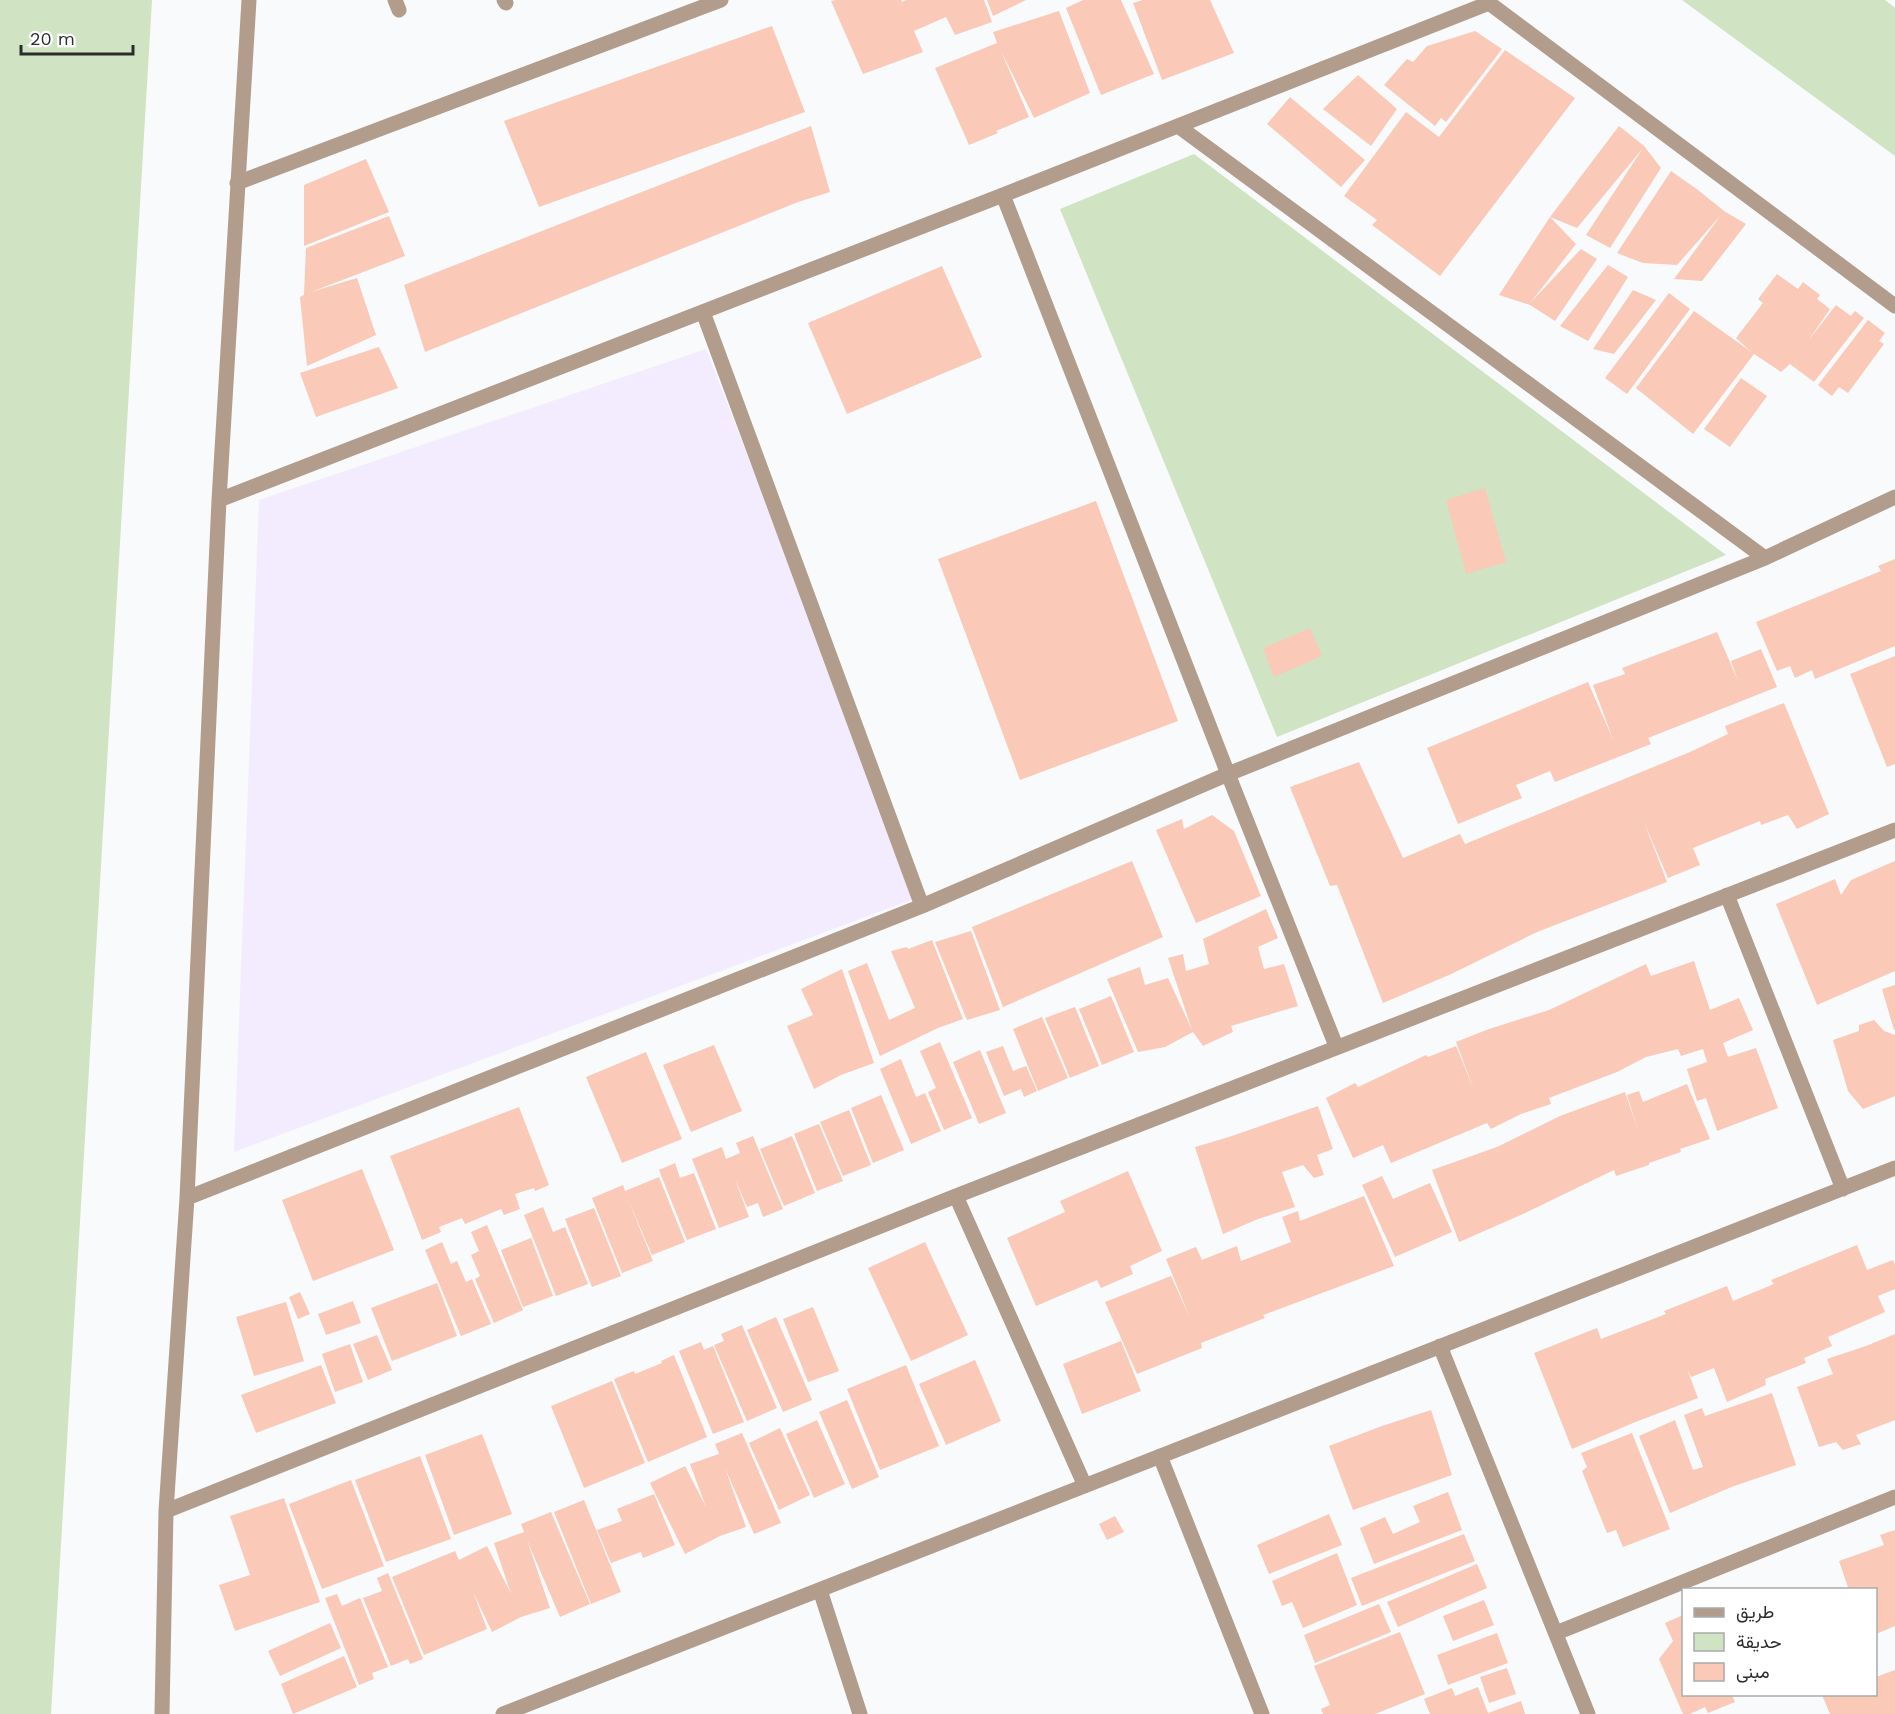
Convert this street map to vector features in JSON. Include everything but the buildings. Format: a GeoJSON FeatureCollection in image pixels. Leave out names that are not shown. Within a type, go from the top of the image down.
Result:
{"type":"FeatureCollection","features":[{"type":"Feature","properties":{"kind":"street"},"geometry":{"type":"LineString","coordinates":[[162,1714],[166,1511],[187,1198],[219,500],[249,0]]}},
{"type":"Feature","properties":{"kind":"street"},"geometry":{"type":"LineString","coordinates":[[237,183],[721,0]]}},
{"type":"Feature","properties":{"kind":"street"},"geometry":{"type":"LineString","coordinates":[[219,500],[1003,195],[1487,1],[1895,306]]}},
{"type":"Feature","properties":{"kind":"street"},"geometry":{"type":"LineString","coordinates":[[1178,126],[1765,558]]}},
{"type":"Feature","properties":{"kind":"street"},"geometry":{"type":"LineString","coordinates":[[1003,195],[1336,1046]]}},
{"type":"Feature","properties":{"kind":"street"},"geometry":{"type":"LineString","coordinates":[[703,312],[922,906]]}},
{"type":"Feature","properties":{"kind":"street"},"geometry":{"type":"LineString","coordinates":[[187,1198],[922,906],[1228,774],[1765,558],[1895,497]]}},
{"type":"Feature","properties":{"kind":"street"},"geometry":{"type":"LineString","coordinates":[[166,1511],[1336,1046],[1895,830]]}},
{"type":"Feature","properties":{"kind":"street"},"geometry":{"type":"LineString","coordinates":[[1726,895],[1843,1189]]}},
{"type":"Feature","properties":{"kind":"street"},"geometry":{"type":"LineString","coordinates":[[503,1714],[1895,1168]]}},
{"type":"Feature","properties":{"kind":"street"},"geometry":{"type":"LineString","coordinates":[[956,1196],[1085,1486]]}},
{"type":"Feature","properties":{"kind":"street"},"geometry":{"type":"LineString","coordinates":[[1440,1346],[1588,1714]]}},
{"type":"Feature","properties":{"kind":"street"},"geometry":{"type":"LineString","coordinates":[[1160,1456],[1262,1714]]}},
{"type":"Feature","properties":{"kind":"street"},"geometry":{"type":"LineString","coordinates":[[1556,1633],[1895,1497]]}},
{"type":"Feature","properties":{"kind":"street"},"geometry":{"type":"LineString","coordinates":[[820,1590],[860,1714]]}},
{"type":"Feature","properties":{"kind":"shaded area"},"geometry":{"type":"Polygon","coordinates":[[[706,349],[919,897],[234,1152],[259,500],[706,349]]]}},
{"type":"Feature","properties":{"kind":"green space"},"geometry":{"type":"Polygon","coordinates":[[[0,0],[152,0],[51,1714],[0,1714],[0,0]]]}},
{"type":"Feature","properties":{"kind":"green space"},"geometry":{"type":"Polygon","coordinates":[[[1682,0],[1885,0],[1895,8],[1895,156],[1682,0]]]}},
{"type":"Feature","properties":{"kind":"green space"},"geometry":{"type":"Polygon","coordinates":[[[1194,154],[1726,555],[1277,737],[1060,209],[1194,154]]]}}]}
